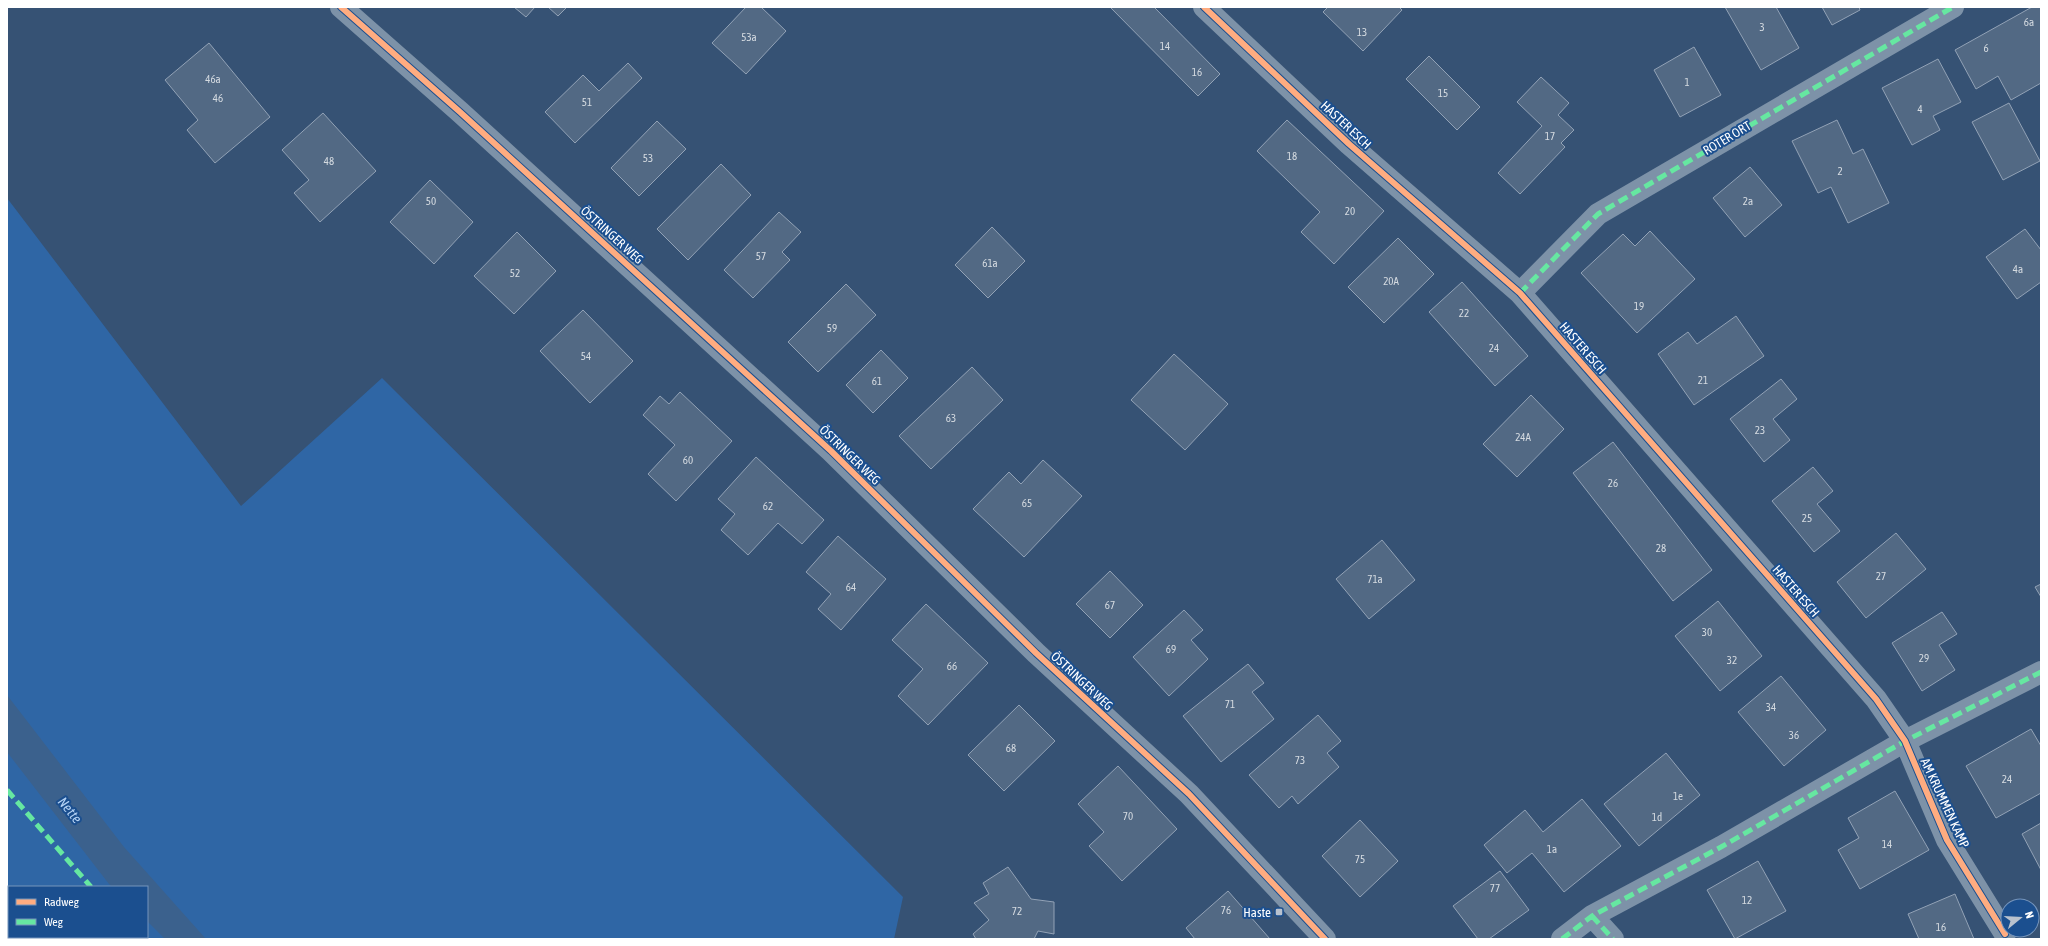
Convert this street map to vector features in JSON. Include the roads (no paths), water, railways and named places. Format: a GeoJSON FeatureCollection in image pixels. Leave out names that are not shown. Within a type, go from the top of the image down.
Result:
{"type":"FeatureCollection","features":[{"type":"Feature","properties":{"kind":"street","name":"ÖSTRINGER WEG"},"geometry":{"type":"LineString","coordinates":[[341,7],[460,112],[831,451],[1036,653],[1189,794],[1325,939]]}},
{"type":"Feature","properties":{"kind":"street","name":"HASTER ESCH"},"geometry":{"type":"LineString","coordinates":[[1204,7],[1349,144],[1520,293],[1876,699],[1905,741]]}},
{"type":"Feature","properties":{"kind":"street","name":"ROTER ORT"},"geometry":{"type":"LineString","coordinates":[[1520,293],[1598,214],[1953,7]]}},
{"type":"Feature","properties":{"kind":"street"},"geometry":{"type":"LineString","coordinates":[[1562,939],[1592,916],[1721,847],[1905,741],[2041,672]]}},
{"type":"Feature","properties":{"kind":"street","name":"AM KRUMMEN KAMP"},"geometry":{"type":"LineString","coordinates":[[1905,741],[1947,840],[2000,926]]}},
{"type":"Feature","properties":{"kind":"street"},"geometry":{"type":"LineString","coordinates":[[1592,916],[1613,939]]}},
{"type":"Feature","properties":{"kind":"water","name":"Nette"},"geometry":{"type":"Polygon","coordinates":[[[7,695],[124,847],[206,939],[165,939],[148,922],[148,886],[111,886],[7,752],[7,695]]]}},
{"type":"Feature","properties":{"kind":"place","name":"Haste"},"geometry":{"type":"Point","coordinates":[1279,912]}}]}
